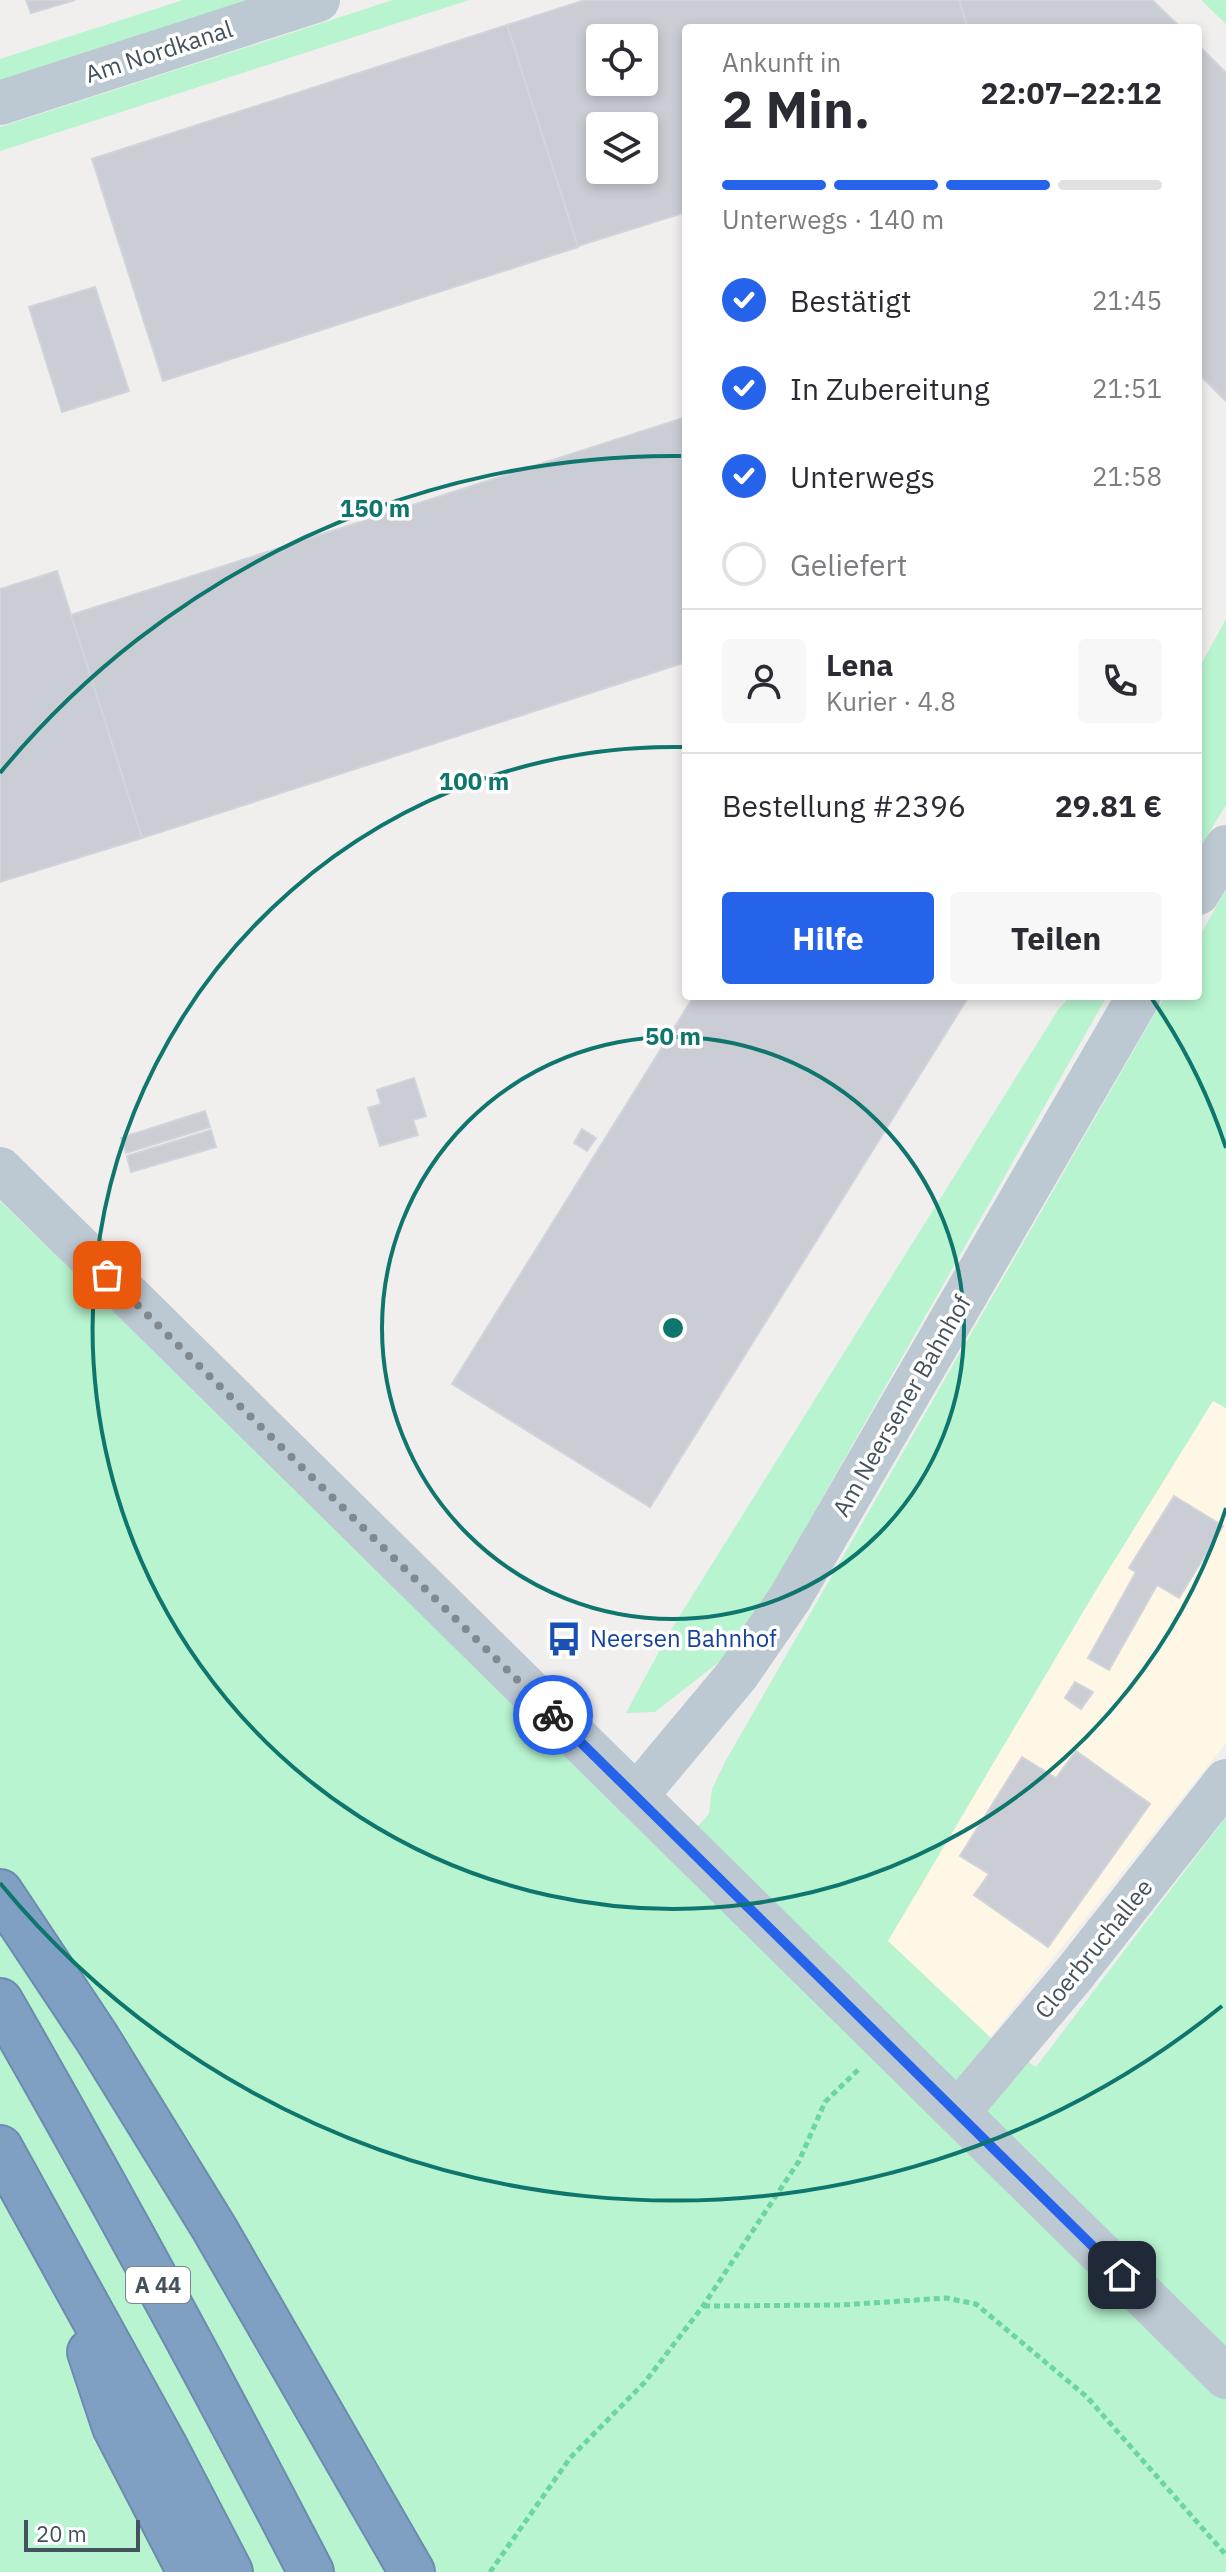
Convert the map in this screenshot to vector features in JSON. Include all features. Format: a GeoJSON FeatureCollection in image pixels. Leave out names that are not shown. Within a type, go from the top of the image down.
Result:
{"type":"FeatureCollection","features":[{"type":"Feature","properties":{"kind":"highway"},"geometry":{"type":"LineString","coordinates":[[0,1892],[97,2038],[214,2228],[409,2566]]}},
{"type":"Feature","properties":{"kind":"highway","name":"A 44"},"geometry":{"type":"LineString","coordinates":[[0,2001],[77,2134],[311,2572]]}},
{"type":"Feature","properties":{"kind":"highway","name":"A 44"},"geometry":{"type":"LineString","coordinates":[[0,2148],[230,2572]]}},
{"type":"Feature","properties":{"kind":"highway"},"geometry":{"type":"LineString","coordinates":[[57,2251],[115,2427],[190,2572]]}},
{"type":"Feature","properties":{"kind":"street","name":"Am Nordkanal"},"geometry":{"type":"LineString","coordinates":[[0,103],[318,0]]}},
{"type":"Feature","properties":{"kind":"street"},"geometry":{"type":"LineString","coordinates":[[1202,886],[1226,847]]}},
{"type":"Feature","properties":{"kind":"street","name":"Am Neersener Bahnhof"},"geometry":{"type":"LineString","coordinates":[[636,1796],[737,1675],[790,1598],[1137,1000]]}},
{"type":"Feature","properties":{"kind":"street"},"geometry":{"type":"LineString","coordinates":[[0,1169],[1226,2377]]}},
{"type":"Feature","properties":{"kind":"street","name":"Cloerbruchallee"},"geometry":{"type":"LineString","coordinates":[[958,2112],[1124,1912],[1226,1781]]}},
{"type":"Feature","properties":{"kind":"path"},"geometry":{"type":"LineString","coordinates":[[490,2572],[570,2458],[645,2382],[703,2306],[799,2161],[825,2102],[860,2068],[870,2078]]}},
{"type":"Feature","properties":{"kind":"path"},"geometry":{"type":"LineString","coordinates":[[703,2306],[841,2305],[946,2298],[976,2304],[1087,2397],[1226,2555]]}},
{"type":"Feature","properties":{"kind":"shaded area"},"geometry":{"type":"Polygon","coordinates":[[[1213,1400],[1226,1408],[1226,1743],[990,2037],[887,1941],[1213,1400]]]}},
{"type":"Feature","properties":{"kind":"green space"},"geometry":{"type":"Polygon","coordinates":[[[183,0],[255,0],[0,82],[0,59],[183,0]]]}},
{"type":"Feature","properties":{"kind":"green space"},"geometry":{"type":"Polygon","coordinates":[[[393,0],[469,0],[0,151],[0,127],[393,0]]]}},
{"type":"Feature","properties":{"kind":"green space"},"geometry":{"type":"Polygon","coordinates":[[[1201,0],[1226,0],[1226,24],[1201,0]]]}},
{"type":"Feature","properties":{"kind":"green space"},"geometry":{"type":"Polygon","coordinates":[[[1226,619],[1226,805],[1202,844],[1202,663],[1226,619]]]}},
{"type":"Feature","properties":{"kind":"green space"},"geometry":{"type":"Polygon","coordinates":[[[1226,890],[1226,1408],[1213,1401],[1093,1595],[888,1941],[990,2037],[1036,2067],[1226,1817],[1226,2572],[0,2572],[0,1201],[580,1764],[675,1851],[709,1814],[712,1789],[725,1762],[1163,1000],[1202,1000],[1202,932],[1226,890]]]}},
{"type":"Feature","properties":{"kind":"green space"},"geometry":{"type":"Polygon","coordinates":[[[1067,1000],[1105,1000],[737,1648],[655,1712],[626,1713],[669,1633],[1067,1000]]]}},
{"type":"Feature","properties":{"kind":"building"},"geometry":{"type":"Polygon","coordinates":[[[26,0],[75,0],[31,13],[26,0]]]}},
{"type":"Feature","properties":{"kind":"building"},"geometry":{"type":"Polygon","coordinates":[[[585,0],[959,0],[967,24],[682,24],[682,213],[578,246],[507,25],[585,0]]]}},
{"type":"Feature","properties":{"kind":"building"},"geometry":{"type":"Polygon","coordinates":[[[959,0],[1152,0],[1177,24],[967,24],[959,0]]]}},
{"type":"Feature","properties":{"kind":"building"},"geometry":{"type":"Polygon","coordinates":[[[507,25],[578,247],[163,381],[92,159],[507,25]]]}},
{"type":"Feature","properties":{"kind":"building"},"geometry":{"type":"Polygon","coordinates":[[[1202,49],[1226,73],[1226,401],[1202,377],[1202,49]]]}},
{"type":"Feature","properties":{"kind":"building"},"geometry":{"type":"Polygon","coordinates":[[[95,287],[129,391],[62,412],[29,307],[95,287]]]}},
{"type":"Feature","properties":{"kind":"building"},"geometry":{"type":"Polygon","coordinates":[[[682,418],[682,663],[142,838],[71,615],[682,418]]]}},
{"type":"Feature","properties":{"kind":"building"},"geometry":{"type":"Polygon","coordinates":[[[57,571],[142,838],[0,882],[0,589],[57,571]]]}},
{"type":"Feature","properties":{"kind":"building"},"geometry":{"type":"Polygon","coordinates":[[[692,1000],[967,1000],[650,1507],[452,1384],[692,1000]]]}},
{"type":"Feature","properties":{"kind":"building"},"geometry":{"type":"Polygon","coordinates":[[[414,1078],[426,1116],[413,1120],[418,1135],[380,1146],[368,1108],[381,1104],[377,1090],[414,1078]]]}},
{"type":"Feature","properties":{"kind":"building"},"geometry":{"type":"Polygon","coordinates":[[[205,1111],[210,1127],[126,1153],[121,1138],[205,1111]]]}},
{"type":"Feature","properties":{"kind":"building"},"geometry":{"type":"Polygon","coordinates":[[[582,1129],[596,1138],[587,1151],[574,1143],[582,1129]]]}},
{"type":"Feature","properties":{"kind":"building"},"geometry":{"type":"Polygon","coordinates":[[[211,1130],[216,1147],[131,1172],[127,1156],[211,1130]]]}},
{"type":"Feature","properties":{"kind":"building"},"geometry":{"type":"Polygon","coordinates":[[[1174,1496],[1223,1526],[1179,1598],[1157,1585],[1109,1670],[1088,1658],[1136,1572],[1129,1568],[1174,1496]]]}},
{"type":"Feature","properties":{"kind":"building"},"geometry":{"type":"Polygon","coordinates":[[[1075,1682],[1093,1692],[1081,1709],[1065,1698],[1075,1682]]]}},
{"type":"Feature","properties":{"kind":"building"},"geometry":{"type":"Polygon","coordinates":[[[1076,1751],[1150,1804],[1048,1947],[974,1895],[989,1874],[960,1856],[1022,1757],[1056,1778],[1076,1751]]]}},
{"type":"Feature","properties":{"kind":"way so far"},"geometry":{"type":"LineString","coordinates":[[107,1275],[553,1715]]}},
{"type":"Feature","properties":{"kind":"place","name":"Neersen Bahnhof"},"geometry":{"type":"Point","coordinates":[564,1639]}},
{"type":"Feature","properties":{"kind":"route"},"geometry":{"type":"LineString","coordinates":[[553,1715],[1122,2275]]}}]}
